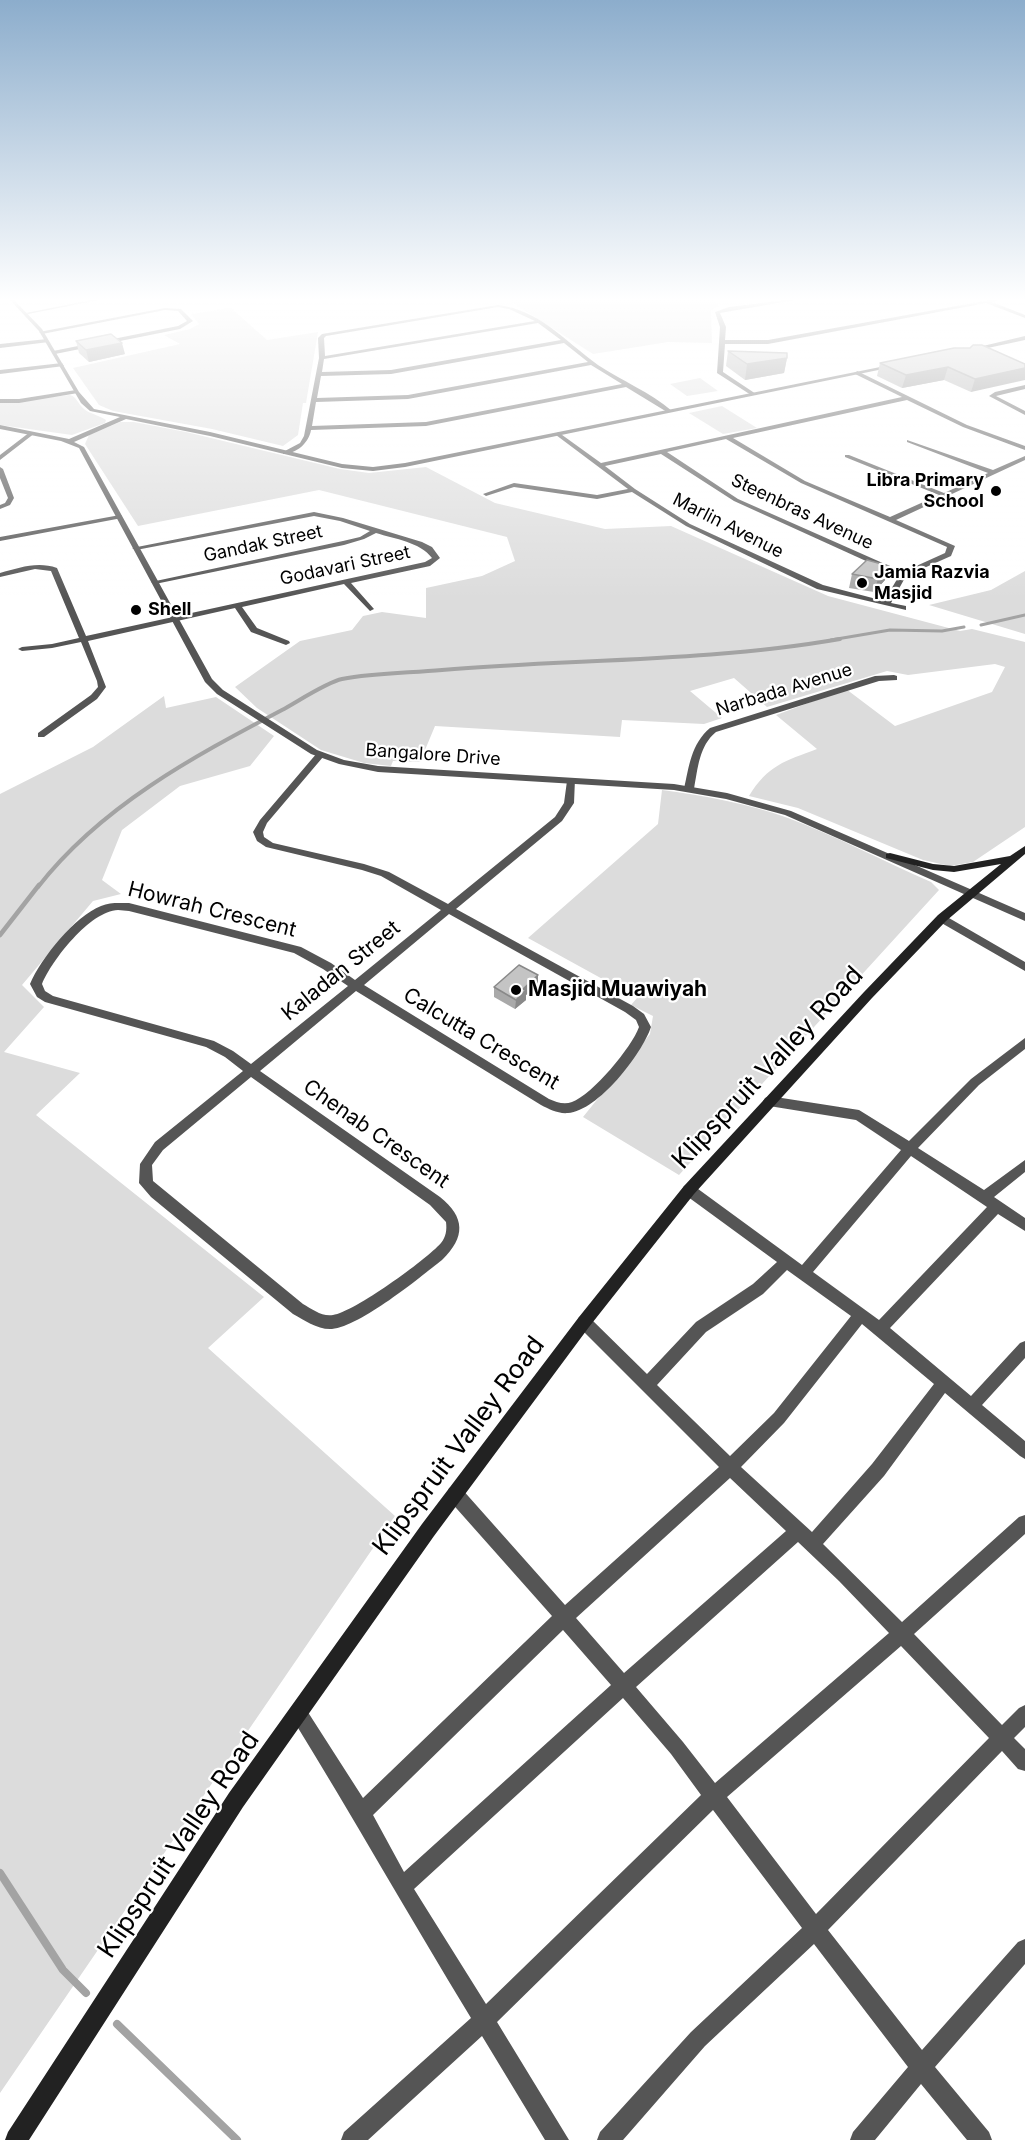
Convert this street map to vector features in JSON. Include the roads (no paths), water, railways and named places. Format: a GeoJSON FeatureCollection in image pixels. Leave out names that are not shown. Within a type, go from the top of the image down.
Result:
{"type":"FeatureCollection","features":[{"type":"Feature","properties":{"kind":"main road","name":"Klipspruit Valley Road"},"geometry":{"type":"LineString","coordinates":[[16,2140],[236,1800],[455,1494],[584,1322],[689,1190],[769,1101],[942,918],[1025,849]]}},
{"type":"Feature","properties":{"kind":"main road"},"geometry":{"type":"LineString","coordinates":[[890,856],[948,869],[1012,859]]}},
{"type":"Feature","properties":{"kind":"street"},"geometry":{"type":"LineString","coordinates":[[0,401],[26,400]]}},
{"type":"Feature","properties":{"kind":"street"},"geometry":{"type":"LineString","coordinates":[[82,400],[93,410],[124,418],[196,431],[342,466],[383,469],[724,400]]}},
{"type":"Feature","properties":{"kind":"street"},"geometry":{"type":"LineString","coordinates":[[285,453],[302,444],[309,428],[314,400],[320,400]]}},
{"type":"Feature","properties":{"kind":"street"},"geometry":{"type":"LineString","coordinates":[[309,428],[416,426],[551,400]]}},
{"type":"Feature","properties":{"kind":"street"},"geometry":{"type":"LineString","coordinates":[[651,400],[669,411]]}},
{"type":"Feature","properties":{"kind":"street"},"geometry":{"type":"LineString","coordinates":[[600,465],[898,400]]}},
{"type":"Feature","properties":{"kind":"street"},"geometry":{"type":"LineString","coordinates":[[911,400],[971,429],[1025,448]]}},
{"type":"Feature","properties":{"kind":"street"},"geometry":{"type":"LineString","coordinates":[[1001,400],[1025,412]]}},
{"type":"Feature","properties":{"kind":"street"},"geometry":{"type":"LineString","coordinates":[[0,427],[70,441],[124,418]]}},
{"type":"Feature","properties":{"kind":"street"},"geometry":{"type":"LineString","coordinates":[[0,458],[32,433]]}},
{"type":"Feature","properties":{"kind":"street","name":"Marlin Avenue"},"geometry":{"type":"LineString","coordinates":[[558,434],[633,490],[678,520],[792,575],[829,590],[903,608]]}},
{"type":"Feature","properties":{"kind":"street"},"geometry":{"type":"LineString","coordinates":[[727,437],[795,478],[948,543],[952,549],[948,554],[903,576],[886,604]]}},
{"type":"Feature","properties":{"kind":"street","name":"Bangalore Drive"},"geometry":{"type":"LineString","coordinates":[[70,441],[84,452],[208,680],[269,725],[320,755],[378,770],[572,780],[689,789],[771,807],[890,856],[1025,917]]}},
{"type":"Feature","properties":{"kind":"street"},"geometry":{"type":"LineString","coordinates":[[909,441],[994,473]]}},
{"type":"Feature","properties":{"kind":"street","name":"Steenbras Avenue"},"geometry":{"type":"LineString","coordinates":[[661,451],[744,504],[903,576]]}},
{"type":"Feature","properties":{"kind":"street"},"geometry":{"type":"LineString","coordinates":[[847,456],[944,495]]}},
{"type":"Feature","properties":{"kind":"street"},"geometry":{"type":"LineString","coordinates":[[892,519],[1025,458]]}},
{"type":"Feature","properties":{"kind":"street"},"geometry":{"type":"LineString","coordinates":[[0,507],[8,504],[11,498],[1,471]]}},
{"type":"Feature","properties":{"kind":"street"},"geometry":{"type":"LineString","coordinates":[[486,494],[503,487],[518,485],[597,497],[633,490]]}},
{"type":"Feature","properties":{"kind":"street","name":"Godavari Street"},"geometry":{"type":"LineString","coordinates":[[22,649],[83,639],[346,582],[427,564],[435,559],[433,553],[425,546],[328,515],[314,514],[136,548]]}},
{"type":"Feature","properties":{"kind":"street"},"geometry":{"type":"LineString","coordinates":[[0,539],[120,517]]}},
{"type":"Feature","properties":{"kind":"street","name":"Gandak Street"},"geometry":{"type":"LineString","coordinates":[[155,582],[344,543],[362,538],[376,530]]}},
{"type":"Feature","properties":{"kind":"street"},"geometry":{"type":"LineString","coordinates":[[0,575],[38,568],[52,569],[57,575],[101,681],[102,687],[94,697],[41,735]]}},
{"type":"Feature","properties":{"kind":"street"},"geometry":{"type":"LineString","coordinates":[[346,582],[370,609]]}},
{"type":"Feature","properties":{"kind":"street"},"geometry":{"type":"LineString","coordinates":[[237,605],[254,630],[286,643]]}},
{"type":"Feature","properties":{"kind":"street","name":"Narbada Avenue"},"geometry":{"type":"LineString","coordinates":[[689,789],[699,747],[713,729],[878,678],[894,678]]}},
{"type":"Feature","properties":{"kind":"street"},"geometry":{"type":"LineString","coordinates":[[320,755],[263,822],[258,832],[260,839],[270,844],[375,870],[448,909]]}},
{"type":"Feature","properties":{"kind":"street","name":"Kaladan Street"},"geometry":{"type":"LineString","coordinates":[[156,1193],[146,1183],[145,1176],[146,1164],[151,1156],[250,1070],[559,819],[569,803],[572,780]]}},
{"type":"Feature","properties":{"kind":"street","name":"Howrah Crescent"},"geometry":{"type":"LineString","coordinates":[[250,1070],[229,1054],[210,1044],[49,999],[37,989],[37,979],[90,917],[103,908],[118,906],[297,950],[327,966],[355,985]]}},
{"type":"Feature","properties":{"kind":"street","name":"Calcutta Crescent"},"geometry":{"type":"LineString","coordinates":[[355,985],[545,1102],[568,1108],[583,1103],[597,1091],[639,1042],[645,1032],[643,1022],[629,1009],[448,909]]}},
{"type":"Feature","properties":{"kind":"street"},"geometry":{"type":"LineString","coordinates":[[942,918],[1025,967]]}},
{"type":"Feature","properties":{"kind":"street"},"geometry":{"type":"LineString","coordinates":[[804,1273],[911,1147],[975,1082],[1025,1042]]}},
{"type":"Feature","properties":{"kind":"street","name":"Chenab Crescent"},"geometry":{"type":"LineString","coordinates":[[156,1193],[298,1309],[325,1322],[334,1323],[359,1311],[446,1247],[453,1228],[452,1219],[435,1201],[250,1070]]}},
{"type":"Feature","properties":{"kind":"street"},"geometry":{"type":"LineString","coordinates":[[769,1101],[859,1114],[1025,1225]]}},
{"type":"Feature","properties":{"kind":"street"},"geometry":{"type":"LineString","coordinates":[[880,1329],[1025,1165]]}},
{"type":"Feature","properties":{"kind":"street"},"geometry":{"type":"LineString","coordinates":[[689,1190],[861,1314],[1025,1451]]}},
{"type":"Feature","properties":{"kind":"street"},"geometry":{"type":"LineString","coordinates":[[647,1385],[701,1327],[758,1289],[787,1261]]}},
{"type":"Feature","properties":{"kind":"street"},"geometry":{"type":"LineString","coordinates":[[362,1813],[564,1617],[730,1467],[779,1418],[861,1314]]}},
{"type":"Feature","properties":{"kind":"street"},"geometry":{"type":"LineString","coordinates":[[584,1322],[730,1467],[813,1543],[1025,1762]]}},
{"type":"Feature","properties":{"kind":"street"},"geometry":{"type":"LineString","coordinates":[[971,1406],[1025,1348]]}},
{"type":"Feature","properties":{"kind":"street"},"geometry":{"type":"LineString","coordinates":[[813,1543],[878,1470],[943,1383]]}},
{"type":"Feature","properties":{"kind":"street"},"geometry":{"type":"LineString","coordinates":[[455,1494],[564,1617],[715,1795],[921,2067],[981,2140]]}},
{"type":"Feature","properties":{"kind":"street"},"geometry":{"type":"LineString","coordinates":[[352,2140],[485,2019],[715,1795],[902,1634],[1025,1523]]}},
{"type":"Feature","properties":{"kind":"street"},"geometry":{"type":"LineString","coordinates":[[402,1887],[799,1530]]}},
{"type":"Feature","properties":{"kind":"street"},"geometry":{"type":"LineString","coordinates":[[298,1712],[362,1813],[402,1887],[558,2140]]}},
{"type":"Feature","properties":{"kind":"street"},"geometry":{"type":"LineString","coordinates":[[608,2140],[698,2039],[816,1928],[1025,1714]]}},
{"type":"Feature","properties":{"kind":"street"},"geometry":{"type":"LineString","coordinates":[[861,2140],[921,2067],[1025,1949]]}},
{"type":"Feature","properties":{"kind":"waterway"},"geometry":{"type":"LineString","coordinates":[[981,625],[1025,615]]}},
{"type":"Feature","properties":{"kind":"waterway"},"geometry":{"type":"LineString","coordinates":[[831,640],[890,630],[942,631],[964,627]]}},
{"type":"Feature","properties":{"kind":"waterway"},"geometry":{"type":"LineString","coordinates":[[38,887],[90,832],[150,786],[215,746],[320,688],[342,679],[492,666],[741,652],[840,639]]}},
{"type":"Feature","properties":{"kind":"waterway"},"geometry":{"type":"LineString","coordinates":[[0,935],[39,885]]}},
{"type":"Feature","properties":{"kind":"waterway"},"geometry":{"type":"LineString","coordinates":[[0,1873],[63,1970],[86,1993]]}},
{"type":"Feature","properties":{"kind":"waterway"},"geometry":{"type":"LineString","coordinates":[[117,2024],[237,2140]]}},
{"type":"Feature","properties":{"kind":"place","name":"Libra Primary School"},"geometry":{"type":"Point","coordinates":[996,491]}},
{"type":"Feature","properties":{"kind":"place","name":"Jamia Razvia Masjid"},"geometry":{"type":"Point","coordinates":[862,583]}},
{"type":"Feature","properties":{"kind":"place","name":"Shell"},"geometry":{"type":"Point","coordinates":[136,610]}},
{"type":"Feature","properties":{"kind":"place","name":"Masjid Muawiyah"},"geometry":{"type":"Point","coordinates":[516,990]}}]}
